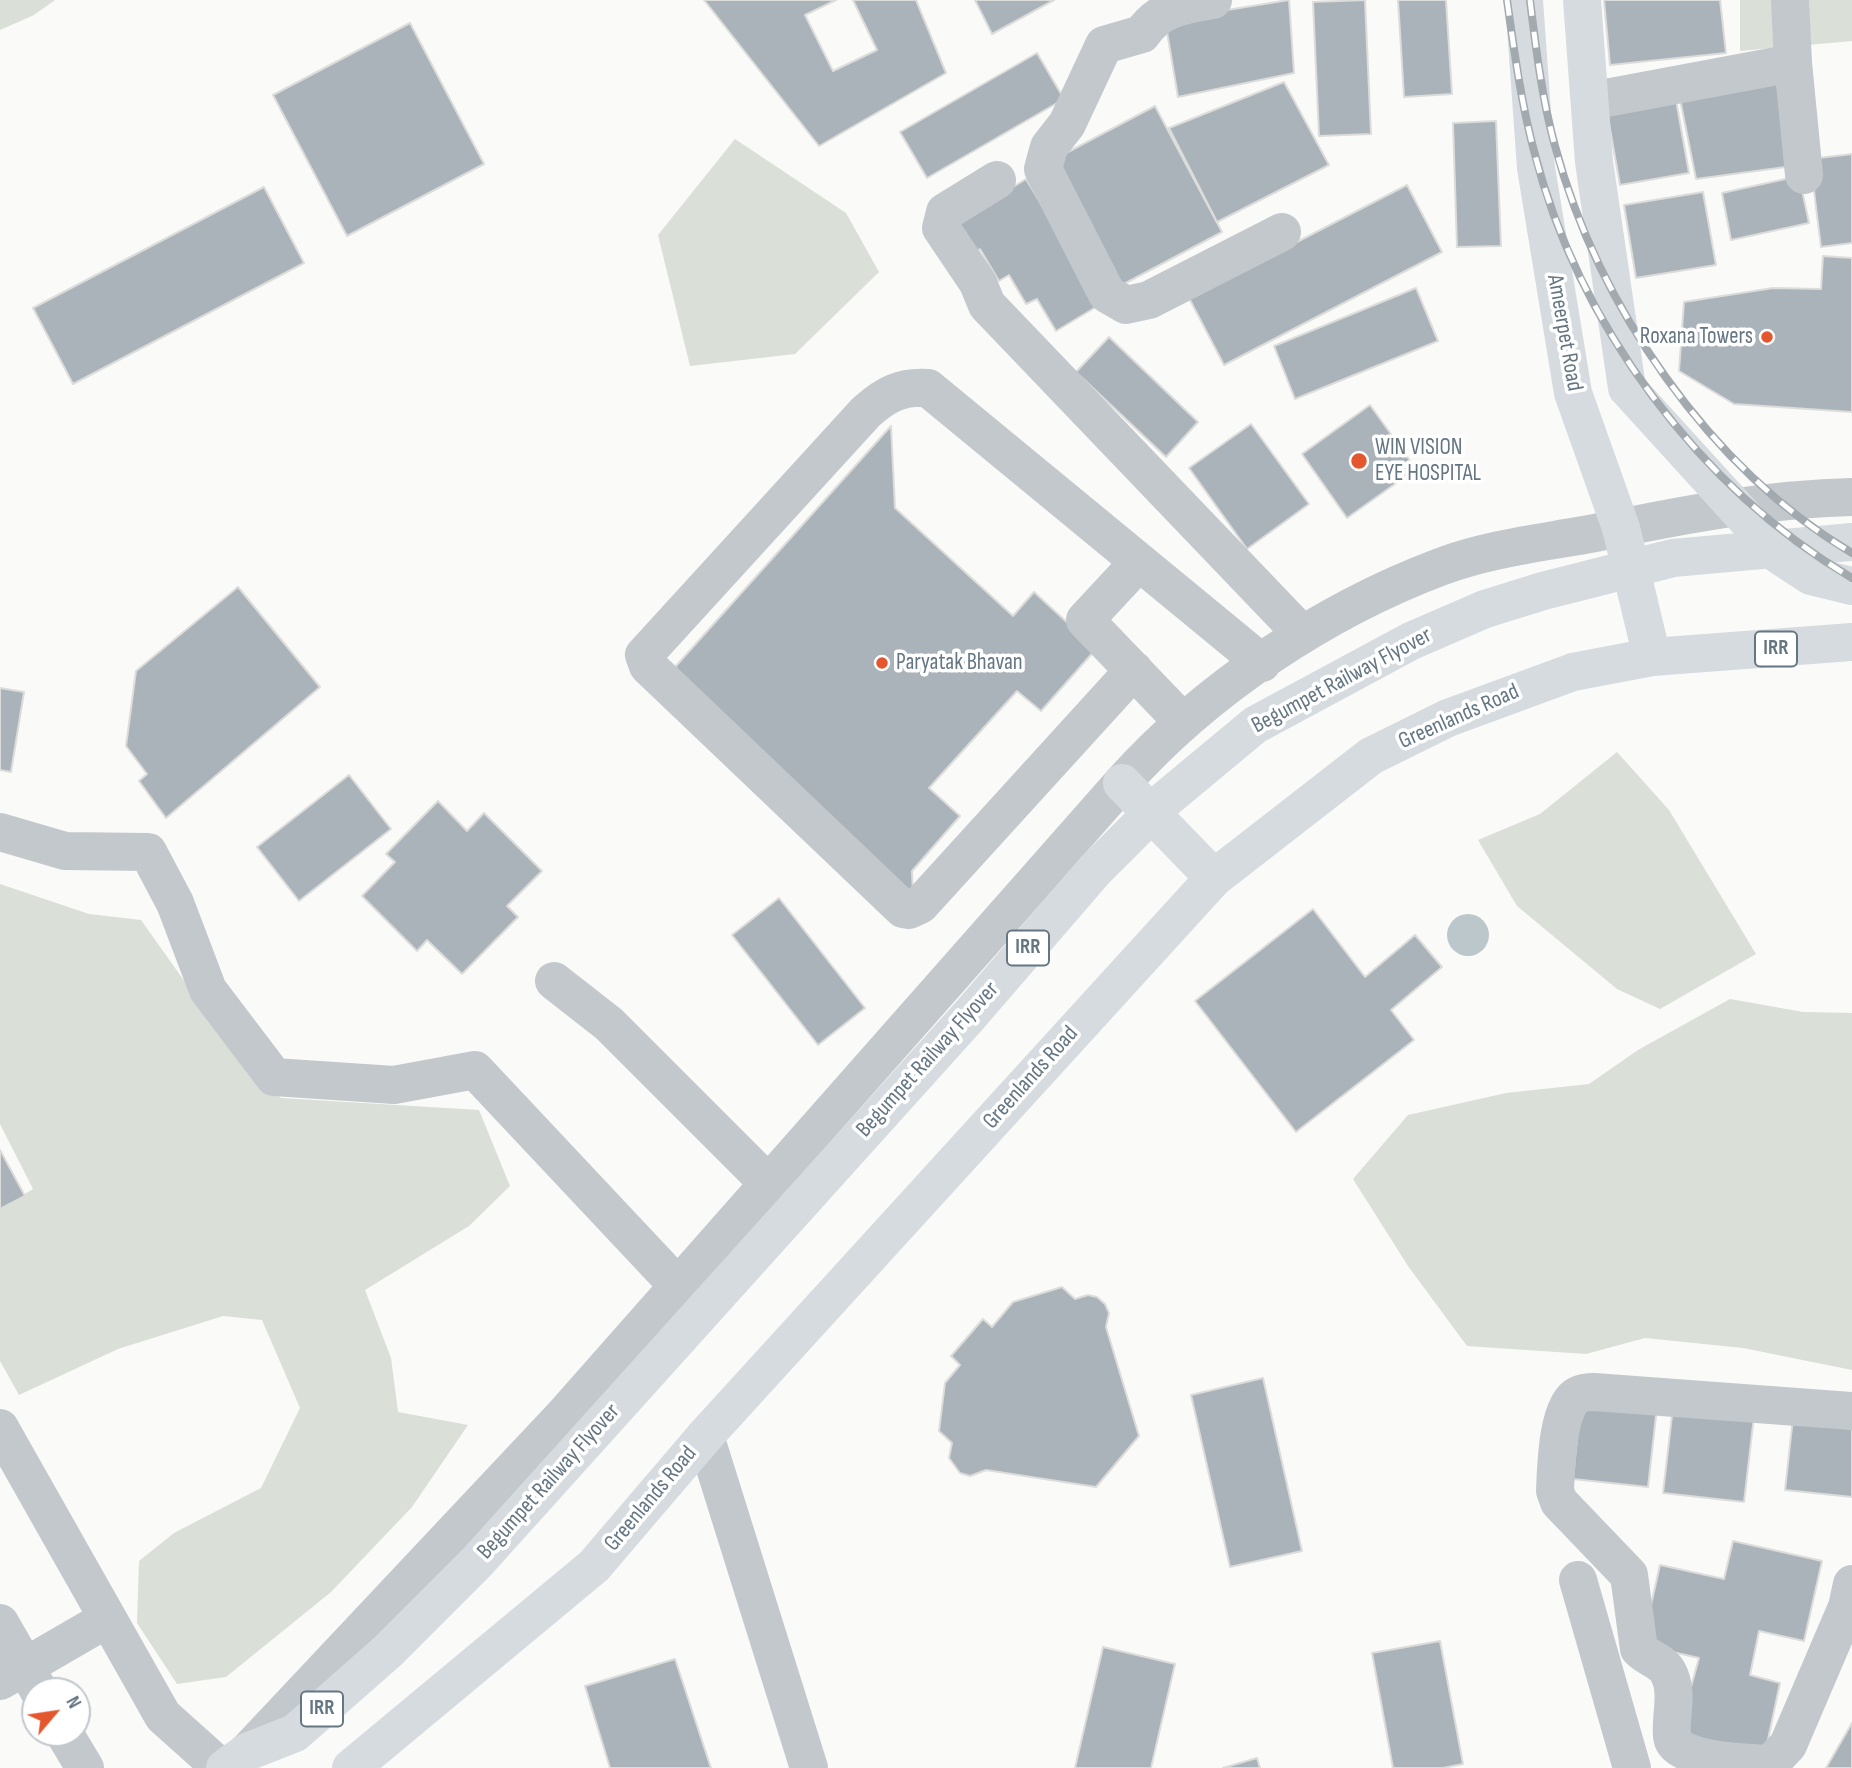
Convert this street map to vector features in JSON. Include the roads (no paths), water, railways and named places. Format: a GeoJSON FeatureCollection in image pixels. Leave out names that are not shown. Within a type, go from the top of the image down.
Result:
{"type":"FeatureCollection","features":[{"type":"Feature","properties":{"kind":"main road","name":"Ameerpet Road"},"geometry":{"type":"LineString","coordinates":[[1524,0],[1536,168],[1573,393],[1621,528],[1652,657]]}},
{"type":"Feature","properties":{"kind":"main road"},"geometry":{"type":"LineString","coordinates":[[1582,0],[1594,162],[1627,388],[1737,505],[1779,555],[1811,576],[1852,586]]}},
{"type":"Feature","properties":{"kind":"main road","name":"Begumpet Railway Flyover"},"geometry":{"type":"LineString","coordinates":[[231,1763],[295,1733],[388,1651],[477,1562],[1094,872],[1167,799],[1255,725],[1411,641],[1485,609],[1531,594],[1673,558],[1852,542]]}},
{"type":"Feature","properties":{"kind":"main road","name":"Greenlands Road"},"geometry":{"type":"LineString","coordinates":[[368,1764],[594,1566],[705,1436],[1214,878],[1371,756],[1448,718],[1526,687],[1573,672],[1652,657],[1852,642]]}},
{"type":"Feature","properties":{"kind":"main road"},"geometry":{"type":"LineString","coordinates":[[1122,783],[1214,878]]}},
{"type":"Feature","properties":{"kind":"street"},"geometry":{"type":"LineString","coordinates":[[1213,0],[1175,6],[1151,21],[1142,34],[1104,46],[1067,124],[1049,147],[1043,169],[1107,294],[1126,305],[1149,300],[1282,232]]}},
{"type":"Feature","properties":{"kind":"street"},"geometry":{"type":"LineString","coordinates":[[1790,0],[1804,175]]}},
{"type":"Feature","properties":{"kind":"street"},"geometry":{"type":"LineString","coordinates":[[1590,101],[1793,63]]}},
{"type":"Feature","properties":{"kind":"street"},"geometry":{"type":"LineString","coordinates":[[997,180],[945,212],[941,228],[978,283],[987,305],[1302,634]]}},
{"type":"Feature","properties":{"kind":"street"},"geometry":{"type":"LineString","coordinates":[[1133,670],[920,905],[909,910],[903,909],[648,666],[644,655],[866,412],[883,397],[908,387],[928,388],[1262,663]]}},
{"type":"Feature","properties":{"kind":"street"},"geometry":{"type":"LineString","coordinates":[[1621,528],[1737,505],[1852,497]]}},
{"type":"Feature","properties":{"kind":"street","name":"IRR"},"geometry":{"type":"LineString","coordinates":[[231,1763],[564,1415],[1122,783],[1183,722],[1302,634],[1338,612],[1441,567],[1558,537],[1621,528]]}},
{"type":"Feature","properties":{"kind":"street"},"geometry":{"type":"LineString","coordinates":[[1138,563],[1085,620],[1183,722]]}},
{"type":"Feature","properties":{"kind":"street"},"geometry":{"type":"LineString","coordinates":[[0,832],[65,851],[148,852],[175,903],[208,990],[274,1077],[394,1086],[475,1070],[678,1286]]}},
{"type":"Feature","properties":{"kind":"street"},"geometry":{"type":"LineString","coordinates":[[554,981],[609,1024],[768,1183]]}},
{"type":"Feature","properties":{"kind":"street"},"geometry":{"type":"LineString","coordinates":[[1852,1411],[1594,1392],[1578,1395],[1568,1404],[1563,1416],[1555,1491],[1559,1503],[1629,1575],[1639,1649],[1668,1672],[1674,1693],[1672,1738],[1676,1746],[1714,1761],[1770,1764],[1788,1745],[1847,1607],[1852,1584]]}},
{"type":"Feature","properties":{"kind":"street"},"geometry":{"type":"LineString","coordinates":[[0,1428],[163,1716],[231,1763]]}},
{"type":"Feature","properties":{"kind":"street"},"geometry":{"type":"LineString","coordinates":[[705,1436],[808,1768]]}},
{"type":"Feature","properties":{"kind":"street"},"geometry":{"type":"LineString","coordinates":[[1629,1575],[1580,1584],[1632,1768]]}},
{"type":"Feature","properties":{"kind":"street"},"geometry":{"type":"LineString","coordinates":[[24,1677],[107,1619]]}},
{"type":"Feature","properties":{"kind":"street"},"geometry":{"type":"LineString","coordinates":[[0,1623],[21,1679]]}},
{"type":"Feature","properties":{"kind":"street"},"geometry":{"type":"LineString","coordinates":[[72,1747],[85,1768]]}},
{"type":"Feature","properties":{"kind":"railway"},"geometry":{"type":"LineString","coordinates":[[1507,0],[1525,114],[1554,215],[1581,278],[1614,338],[1652,396],[1696,449],[1744,498],[1796,541],[1852,578]]}},
{"type":"Feature","properties":{"kind":"railway"},"geometry":{"type":"LineString","coordinates":[[1530,0],[1543,92],[1555,146],[1574,206],[1599,265],[1630,323],[1666,378],[1707,429],[1751,476],[1800,518],[1852,553]]}},
{"type":"Feature","properties":{"kind":"place","name":"Roxana Towers"},"geometry":{"type":"Point","coordinates":[1767,337]}},
{"type":"Feature","properties":{"kind":"place","name":"WIN VISION EYE HOSPITAL"},"geometry":{"type":"Point","coordinates":[1359,461]}},
{"type":"Feature","properties":{"kind":"place","name":"Paryatak Bhavan"},"geometry":{"type":"Point","coordinates":[882,663]}}]}
